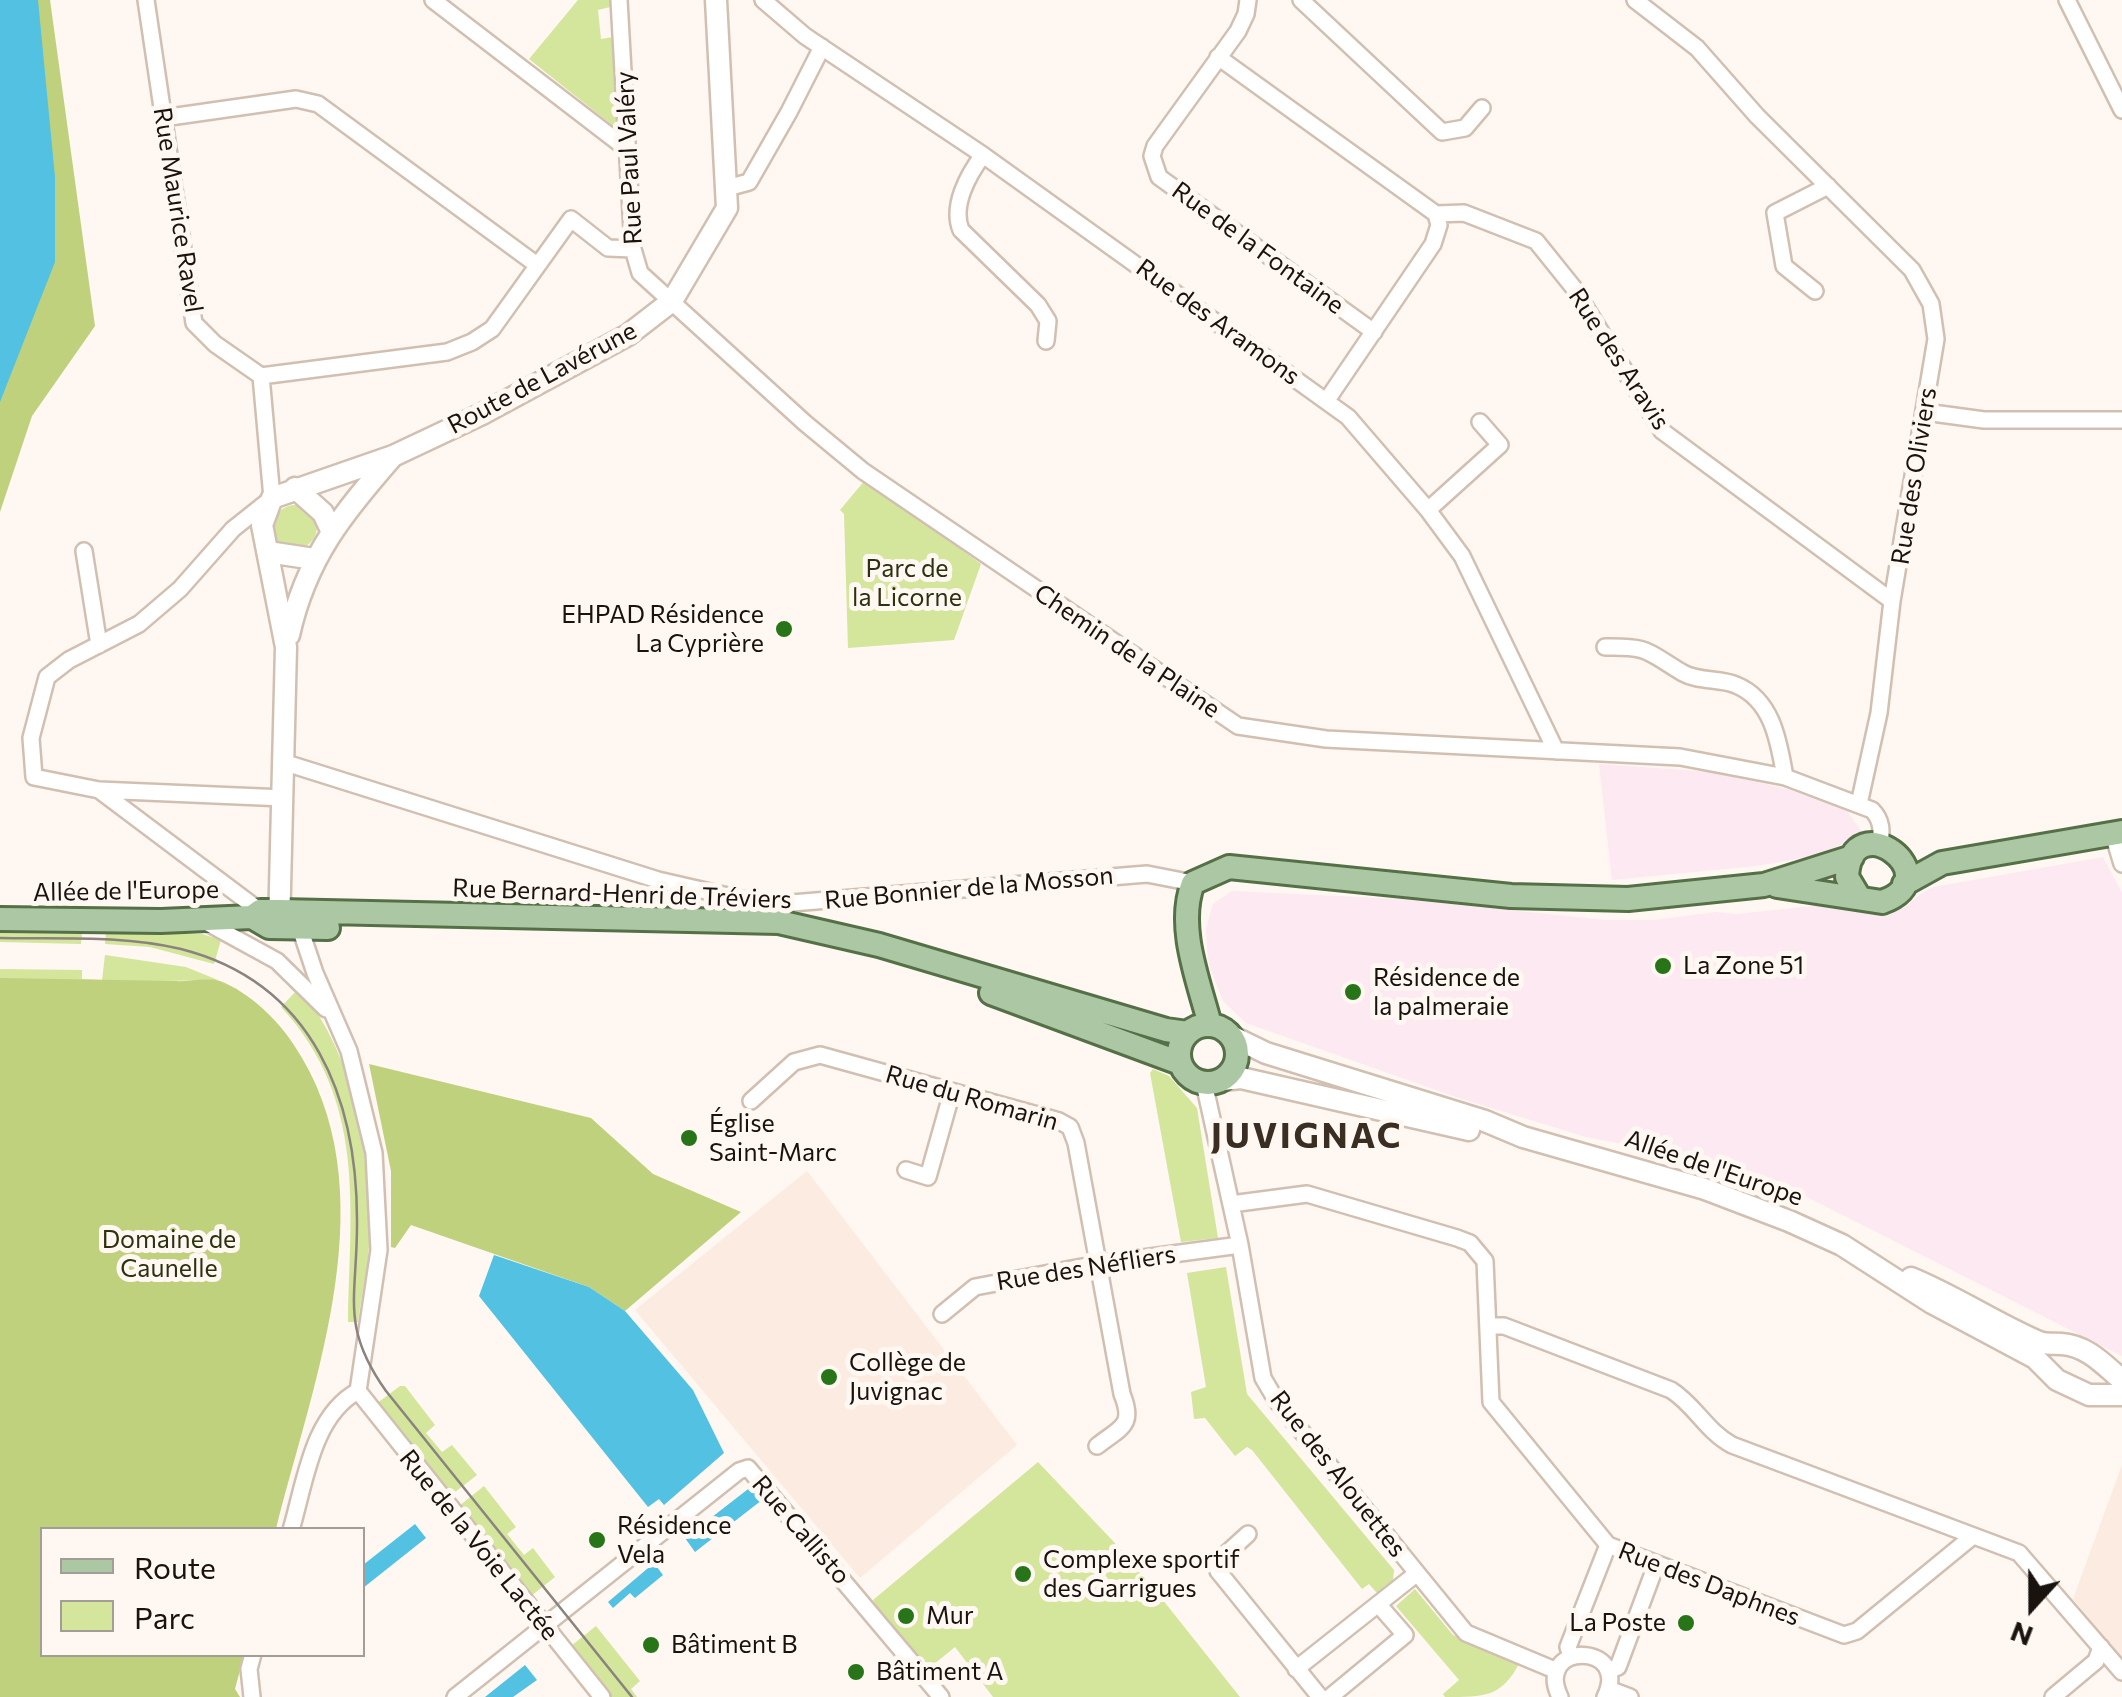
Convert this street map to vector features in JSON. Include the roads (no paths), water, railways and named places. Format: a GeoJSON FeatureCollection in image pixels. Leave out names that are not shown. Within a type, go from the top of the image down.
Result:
{"type":"FeatureCollection","features":[{"type":"Feature","properties":{"kind":"main road"},"geometry":{"type":"LineString","coordinates":[[1764,885],[1882,902],[1891,899],[1904,884],[1942,863],[2118,833]]}},
{"type":"Feature","properties":{"kind":"main road"},"geometry":{"type":"LineString","coordinates":[[1198,1029],[1187,899],[1192,883],[1229,868],[1574,900],[1652,898],[1764,885],[1852,857],[1862,848],[1889,849],[1942,863]]}},
{"type":"Feature","properties":{"kind":"main road"},"geometry":{"type":"LineString","coordinates":[[1889,849],[1905,869],[1904,884]]}},
{"type":"Feature","properties":{"kind":"main road"},"geometry":{"type":"LineString","coordinates":[[1852,857],[1847,877],[1859,897]]}},
{"type":"Feature","properties":{"kind":"main road","name":"Allée de l'Europe"},"geometry":{"type":"LineString","coordinates":[[0,920],[274,919]]}},
{"type":"Feature","properties":{"kind":"main road","name":"Rue Bernard-Henri de Tréviers"},"geometry":{"type":"LineString","coordinates":[[274,919],[779,922],[879,945],[1166,1030],[1198,1029]]}},
{"type":"Feature","properties":{"kind":"main road","name":"Rue Bernard-Henri de Tréviers"},"geometry":{"type":"LineString","coordinates":[[274,919],[785,934],[957,980],[1180,1063]]}},
{"type":"Feature","properties":{"kind":"main road"},"geometry":{"type":"LineString","coordinates":[[1198,1029],[1231,1036],[1237,1055],[1235,1065],[1213,1081],[1189,1076],[1180,1063],[1180,1047],[1198,1029]]}},
{"type":"Feature","properties":{"kind":"street"},"geometry":{"type":"LineString","coordinates":[[433,0],[627,149]]}},
{"type":"Feature","properties":{"kind":"street","name":"Rue Paul Valéry"},"geometry":{"type":"LineString","coordinates":[[619,0],[633,249],[640,273],[672,301]]}},
{"type":"Feature","properties":{"kind":"street","name":"Route de Lavérune"},"geometry":{"type":"LineString","coordinates":[[274,919],[286,763],[286,647],[262,525],[272,498],[393,456],[482,414],[646,323],[672,301],[727,208],[716,0]]}},
{"type":"Feature","properties":{"kind":"street","name":"Rue des Aramons"},"geometry":{"type":"LineString","coordinates":[[763,0],[822,47],[983,155],[1327,400],[1376,448],[1462,556],[1556,752]]}},
{"type":"Feature","properties":{"kind":"street","name":"Rue de la Fontaine"},"geometry":{"type":"LineString","coordinates":[[1248,0],[1238,31],[1155,146],[1153,167],[1159,176],[1374,332]]}},
{"type":"Feature","properties":{"kind":"street"},"geometry":{"type":"LineString","coordinates":[[1301,0],[1442,132],[1465,128],[1482,108]]}},
{"type":"Feature","properties":{"kind":"street","name":"Rue des Oliviers"},"geometry":{"type":"LineString","coordinates":[[1635,0],[1682,34],[1757,116],[1912,270],[1931,304],[1936,339],[1892,601],[1879,713],[1859,804]]}},
{"type":"Feature","properties":{"kind":"street"},"geometry":{"type":"LineString","coordinates":[[2067,0],[2118,89],[2122,110]]}},
{"type":"Feature","properties":{"kind":"street","name":"Rue Maurice Ravel"},"geometry":{"type":"LineString","coordinates":[[151,4],[163,118],[194,323],[215,344],[262,376]]}},
{"type":"Feature","properties":{"kind":"street"},"geometry":{"type":"LineString","coordinates":[[727,188],[749,182],[822,47]]}},
{"type":"Feature","properties":{"kind":"street"},"geometry":{"type":"LineString","coordinates":[[1218,57],[1436,214],[1439,225],[1433,244],[1327,400]]}},
{"type":"Feature","properties":{"kind":"street"},"geometry":{"type":"LineString","coordinates":[[163,118],[296,99],[318,104],[537,265]]}},
{"type":"Feature","properties":{"kind":"street"},"geometry":{"type":"LineString","coordinates":[[983,155],[968,178],[956,219],[961,230],[1038,305],[1048,322],[1046,341]]}},
{"type":"Feature","properties":{"kind":"street"},"geometry":{"type":"LineString","coordinates":[[1815,291],[1784,266],[1775,213],[1828,186]]}},
{"type":"Feature","properties":{"kind":"street","name":"Rue des Aravis"},"geometry":{"type":"LineString","coordinates":[[1436,214],[1464,213],[1536,240],[1574,287],[1662,431],[1892,601]]}},
{"type":"Feature","properties":{"kind":"street"},"geometry":{"type":"LineString","coordinates":[[284,798],[99,790],[34,776],[31,738],[47,676],[69,660],[140,624],[180,589],[233,529],[272,498],[262,376],[447,352],[472,342],[492,329],[571,219],[608,248],[633,249]]}},
{"type":"Feature","properties":{"kind":"street","name":"Chemin de la Plaine"},"geometry":{"type":"LineString","coordinates":[[672,301],[863,471],[1238,726],[1326,739],[1680,757],[1785,777],[1859,804]]}},
{"type":"Feature","properties":{"kind":"street"},"geometry":{"type":"LineString","coordinates":[[1924,412],[1984,420],[2122,420]]}},
{"type":"Feature","properties":{"kind":"street"},"geometry":{"type":"LineString","coordinates":[[1428,510],[1500,446],[1480,422]]}},
{"type":"Feature","properties":{"kind":"street","name":"Route de Lavérune"},"geometry":{"type":"LineString","coordinates":[[286,647],[296,603],[314,559],[331,530],[393,456]]}},
{"type":"Feature","properties":{"kind":"street"},"geometry":{"type":"LineString","coordinates":[[295,488],[324,513],[331,530]]}},
{"type":"Feature","properties":{"kind":"street"},"geometry":{"type":"LineString","coordinates":[[84,551],[99,645]]}},
{"type":"Feature","properties":{"kind":"street"},"geometry":{"type":"LineString","coordinates":[[268,552],[314,559]]}},
{"type":"Feature","properties":{"kind":"street"},"geometry":{"type":"LineString","coordinates":[[1605,646],[1636,646],[1686,675],[1736,685],[1753,697],[1766,712],[1778,738],[1785,777]]}},
{"type":"Feature","properties":{"kind":"street","name":"Rue Bonnier de la Mosson"},"geometry":{"type":"LineString","coordinates":[[286,763],[639,875],[767,905],[1148,874],[1192,883]]}},
{"type":"Feature","properties":{"kind":"street"},"geometry":{"type":"LineString","coordinates":[[99,790],[274,919],[336,1019],[354,1068],[374,1152],[379,1250],[358,1391],[337,1404],[329,1416],[292,1527]]}},
{"type":"Feature","properties":{"kind":"street"},"geometry":{"type":"LineString","coordinates":[[1859,804],[1878,816],[1889,849]]}},
{"type":"Feature","properties":{"kind":"street"},"geometry":{"type":"LineString","coordinates":[[2118,833],[2122,864]]}},
{"type":"Feature","properties":{"kind":"street"},"geometry":{"type":"LineString","coordinates":[[198,918],[277,961],[336,1019]]}},
{"type":"Feature","properties":{"kind":"street"},"geometry":{"type":"LineString","coordinates":[[274,919],[277,961]]}},
{"type":"Feature","properties":{"kind":"street","name":"Allée de l'Europe"},"geometry":{"type":"LineString","coordinates":[[1231,1036],[1266,1054],[1751,1206],[1842,1245],[1881,1267],[1932,1303],[2035,1358],[2057,1380],[2089,1396],[2113,1395],[2111,1390],[2118,1377],[2092,1354],[2062,1344],[2042,1343],[1936,1288],[1881,1267]]}},
{"type":"Feature","properties":{"kind":"street","name":"Rue du Romarin"},"geometry":{"type":"LineString","coordinates":[[751,1101],[794,1062],[820,1055],[1060,1120],[1070,1127],[1098,1264]]}},
{"type":"Feature","properties":{"kind":"street","name":"Allée de l'Europe"},"geometry":{"type":"LineString","coordinates":[[1213,1081],[1242,1078],[1482,1133],[1523,1137]]}},
{"type":"Feature","properties":{"kind":"street","name":"Rue des Alouettes"},"geometry":{"type":"LineString","coordinates":[[1213,1081],[1263,1378],[1276,1400],[1466,1633],[1557,1671]]}},
{"type":"Feature","properties":{"kind":"street"},"geometry":{"type":"LineString","coordinates":[[906,1170],[928,1177],[952,1092]]}},
{"type":"Feature","properties":{"kind":"street","name":"Rue des Daphnes"},"geometry":{"type":"LineString","coordinates":[[1231,1204],[1307,1194],[1470,1243],[1484,1261],[1490,1402],[1608,1545],[1844,1635],[1857,1631],[1973,1536]]}},
{"type":"Feature","properties":{"kind":"street","name":"Rue des Néfliers"},"geometry":{"type":"LineString","coordinates":[[942,1314],[975,1287],[1098,1264],[1240,1245]]}},
{"type":"Feature","properties":{"kind":"street"},"geometry":{"type":"LineString","coordinates":[[1097,1446],[1129,1417],[1098,1264]]}},
{"type":"Feature","properties":{"kind":"street"},"geometry":{"type":"LineString","coordinates":[[1488,1326],[1504,1326],[1671,1390],[1686,1401],[1708,1430],[1732,1444],[2019,1553],[2122,1672]]}},
{"type":"Feature","properties":{"kind":"street"},"geometry":{"type":"LineString","coordinates":[[2044,1366],[2053,1345]]}},
{"type":"Feature","properties":{"kind":"street","name":"Rue de la Voie Lactée"},"geometry":{"type":"LineString","coordinates":[[358,1391],[602,1697]]}},
{"type":"Feature","properties":{"kind":"street","name":"Rue Callisto"},"geometry":{"type":"LineString","coordinates":[[546,1625],[739,1471],[748,1468],[941,1697]]}},
{"type":"Feature","properties":{"kind":"street"},"geometry":{"type":"LineString","coordinates":[[1248,1534],[1220,1556],[1216,1563],[1218,1571],[1320,1697]]}},
{"type":"Feature","properties":{"kind":"street"},"geometry":{"type":"LineString","coordinates":[[1570,1656],[1568,1647],[1608,1545]]}},
{"type":"Feature","properties":{"kind":"street"},"geometry":{"type":"LineString","coordinates":[[1608,1671],[1618,1666],[1656,1566]]}},
{"type":"Feature","properties":{"kind":"street"},"geometry":{"type":"LineString","coordinates":[[1296,1669],[1416,1574]]}},
{"type":"Feature","properties":{"kind":"street"},"geometry":{"type":"LineString","coordinates":[[1330,1697],[1405,1636],[1378,1604]]}},
{"type":"Feature","properties":{"kind":"street"},"geometry":{"type":"LineString","coordinates":[[456,1697],[546,1625]]}},
{"type":"Feature","properties":{"kind":"street"},"geometry":{"type":"LineString","coordinates":[[2053,1697],[2096,1661],[2101,1648]]}},
{"type":"Feature","properties":{"kind":"street"},"geometry":{"type":"LineString","coordinates":[[1560,1697],[1557,1671],[1570,1656],[1594,1656],[1608,1671],[1607,1693],[1630,1697]]}},
{"type":"Feature","properties":{"kind":"street"},"geometry":{"type":"LineString","coordinates":[[252,1657],[249,1669],[252,1697]]}},
{"type":"Feature","properties":{"kind":"water"},"geometry":{"type":"Polygon","coordinates":[[[0,0],[38,0],[55,177],[55,262],[0,402],[0,0]]]}},
{"type":"Feature","properties":{"kind":"water"},"geometry":{"type":"Polygon","coordinates":[[[494,1255],[589,1287],[625,1311],[693,1390],[724,1453],[664,1505],[659,1499],[648,1507],[479,1296],[494,1255]]]}},
{"type":"Feature","properties":{"kind":"water"},"geometry":{"type":"Polygon","coordinates":[[[752,1486],[762,1500],[695,1552],[685,1538],[752,1486]]]}},
{"type":"Feature","properties":{"kind":"water"},"geometry":{"type":"Polygon","coordinates":[[[415,1524],[426,1538],[365,1586],[365,1563],[415,1524]]]}},
{"type":"Feature","properties":{"kind":"water"},"geometry":{"type":"Polygon","coordinates":[[[654,1563],[663,1575],[635,1598],[630,1593],[613,1608],[608,1602],[654,1563]]]}},
{"type":"Feature","properties":{"kind":"water"},"geometry":{"type":"Polygon","coordinates":[[[525,1665],[537,1680],[513,1697],[485,1697],[525,1665]]]}},
{"type":"Feature","properties":{"kind":"tram line"},"geometry":{"type":"LineString","coordinates":[[0,938],[114,940],[181,949],[227,965],[265,989],[295,1018],[319,1053],[337,1092],[349,1134],[357,1225],[354,1311],[362,1348],[386,1391],[632,1697]]}},
{"type":"Feature","properties":{"kind":"place","name":"EHPAD Résidence La Cyprière"},"geometry":{"type":"Point","coordinates":[784,629]}},
{"type":"Feature","properties":{"kind":"place","name":"La Zone 51"},"geometry":{"type":"Point","coordinates":[1663,966]}},
{"type":"Feature","properties":{"kind":"place","name":"Résidence de la palmeraie"},"geometry":{"type":"Point","coordinates":[1353,992]}},
{"type":"Feature","properties":{"kind":"place","name":"Église Saint-Marc"},"geometry":{"type":"Point","coordinates":[689,1138]}},
{"type":"Feature","properties":{"kind":"place","name":"Collège de Juvignac"},"geometry":{"type":"Point","coordinates":[829,1377]}},
{"type":"Feature","properties":{"kind":"place","name":"Résidence Vela"},"geometry":{"type":"Point","coordinates":[597,1540]}},
{"type":"Feature","properties":{"kind":"place","name":"Complexe sportif des Garrigues"},"geometry":{"type":"Point","coordinates":[1023,1574]}},
{"type":"Feature","properties":{"kind":"place","name":"Mur"},"geometry":{"type":"Point","coordinates":[906,1616]}},
{"type":"Feature","properties":{"kind":"place","name":"La Poste"},"geometry":{"type":"Point","coordinates":[1686,1623]}},
{"type":"Feature","properties":{"kind":"place","name":"Bâtiment B"},"geometry":{"type":"Point","coordinates":[651,1645]}},
{"type":"Feature","properties":{"kind":"place","name":"Bâtiment A"},"geometry":{"type":"Point","coordinates":[856,1672]}},
{"type":"Feature","properties":{"kind":"district","name":"JUVIGNAC"},"geometry":{"type":"Point","coordinates":[1307,1136]}},
{"type":"Feature","properties":{"kind":"park label","name":"Parc de la Licorne"},"geometry":{"type":"Point","coordinates":[907,584]}},
{"type":"Feature","properties":{"kind":"park label","name":"Domaine de Caunelle"},"geometry":{"type":"Point","coordinates":[169,1254]}}]}
